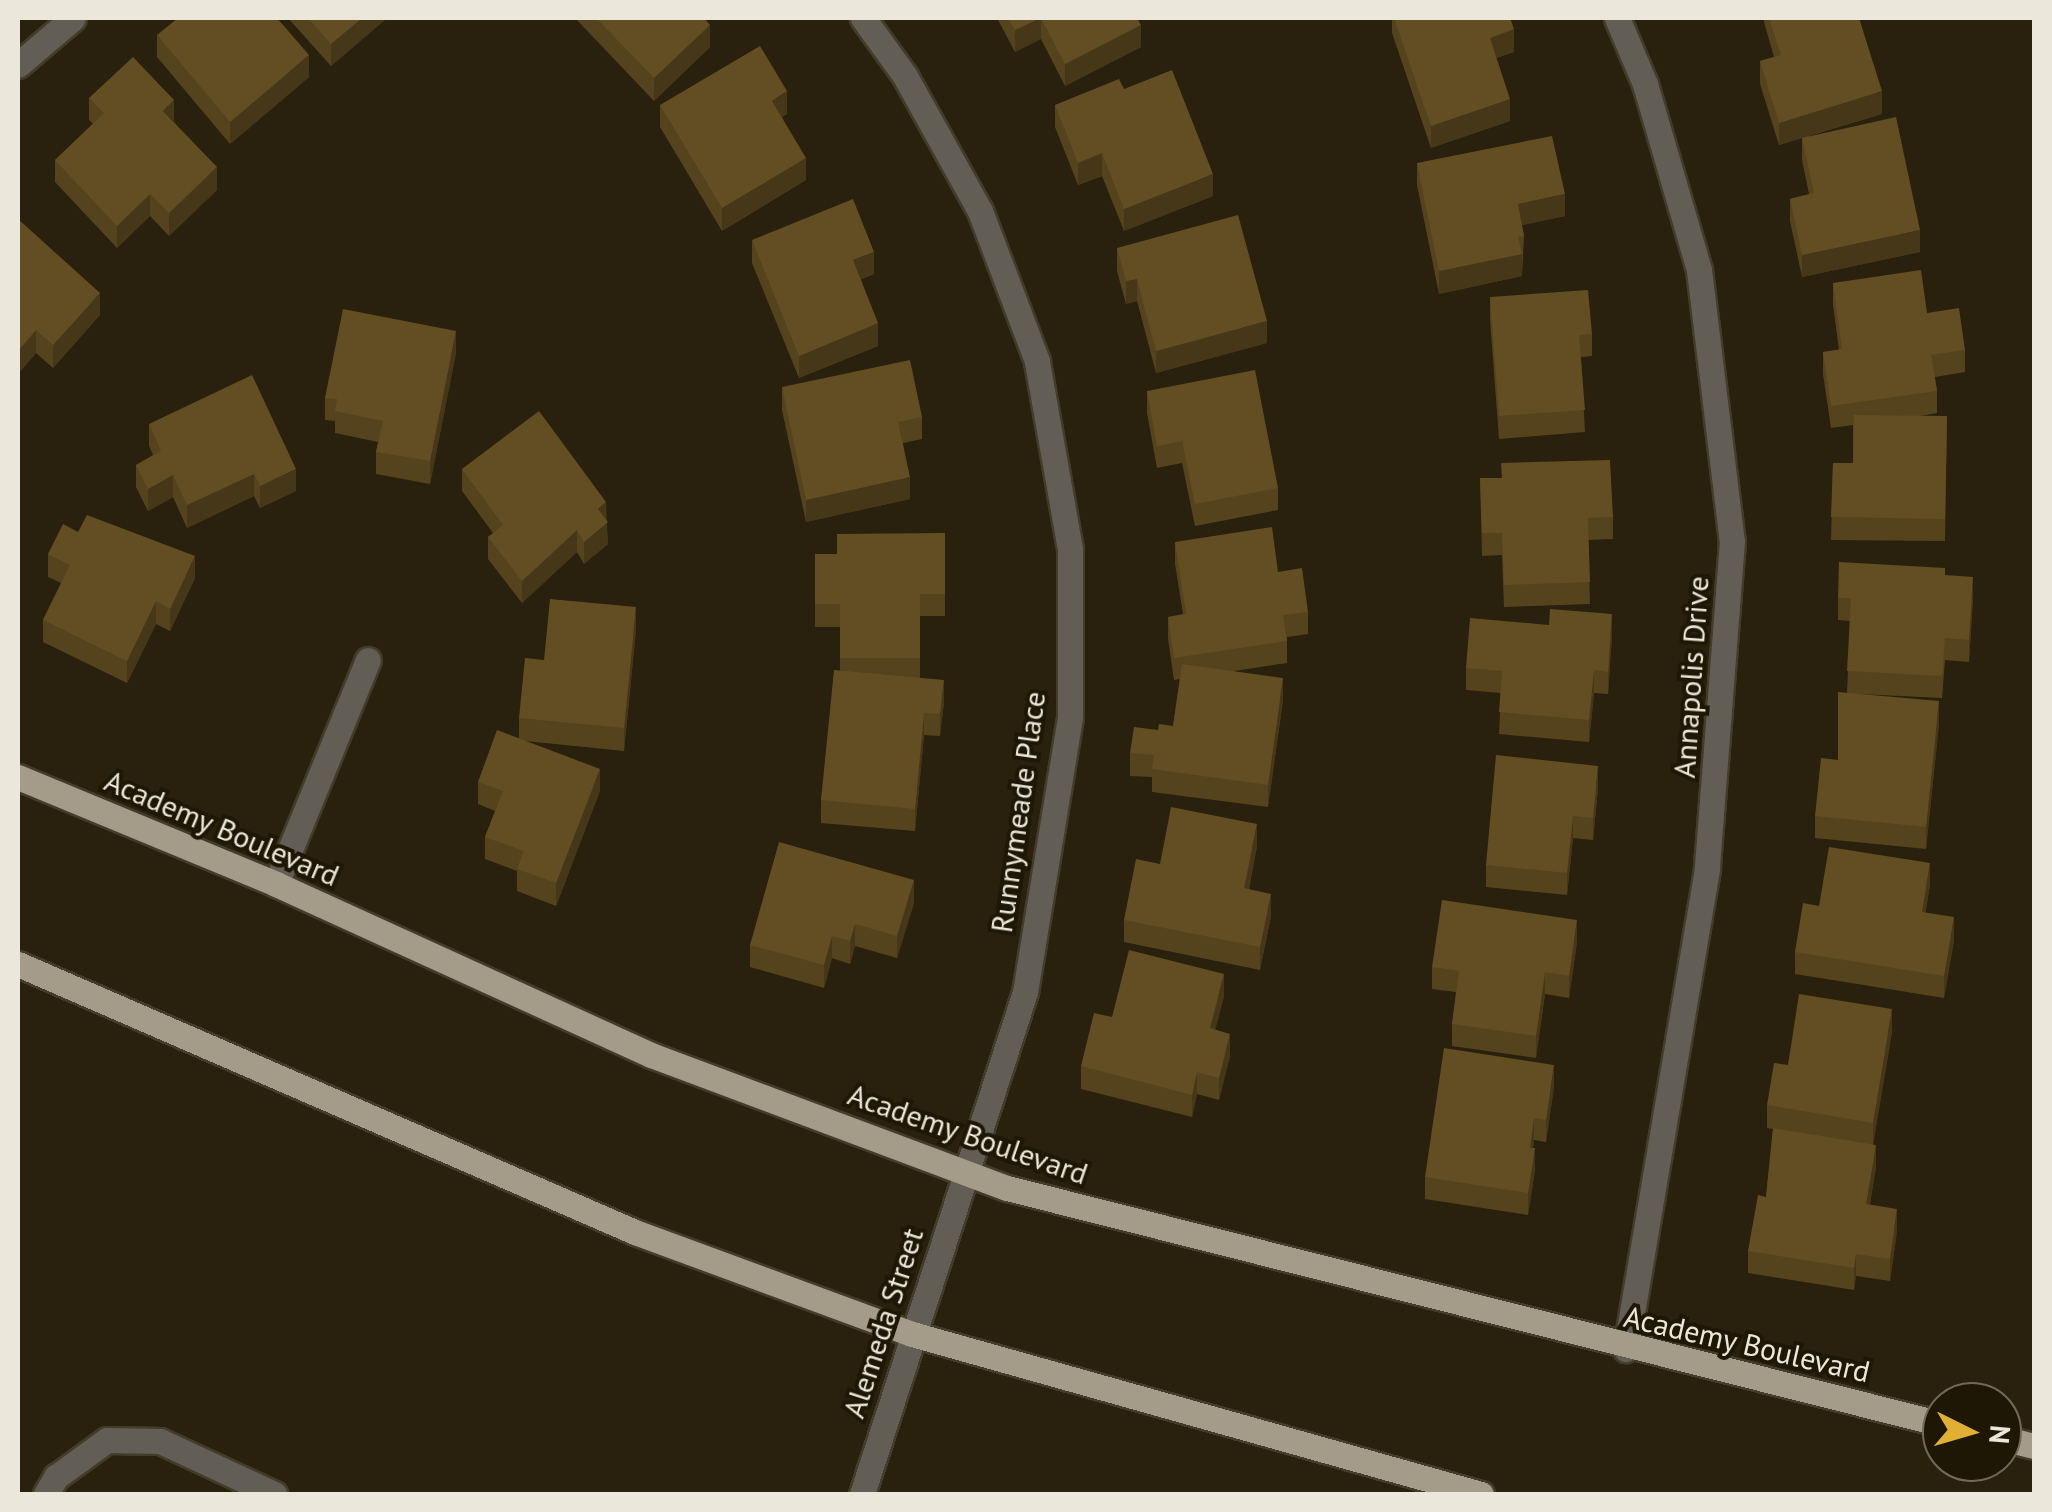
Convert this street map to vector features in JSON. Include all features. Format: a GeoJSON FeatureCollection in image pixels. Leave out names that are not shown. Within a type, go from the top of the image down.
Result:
{"type":"FeatureCollection","features":[{"type":"Feature","properties":{"kind":"main road","name":"Academy Boulevard"},"geometry":{"type":"LineString","coordinates":[[18,778],[276,884],[650,1056],[966,1173],[1626,1349],[1922,1419]]}},
{"type":"Feature","properties":{"kind":"main road"},"geometry":{"type":"LineString","coordinates":[[18,964],[635,1232],[912,1334],[1481,1494]]}},
{"type":"Feature","properties":{"kind":"street"},"geometry":{"type":"LineString","coordinates":[[18,66],[73,18]]}},
{"type":"Feature","properties":{"kind":"street","name":"Runnymeade Place"},"geometry":{"type":"LineString","coordinates":[[863,18],[906,76],[986,228],[1037,361],[1070,549],[1070,717],[1028,973],[966,1173]]}},
{"type":"Feature","properties":{"kind":"street","name":"Annapolis Drive"},"geometry":{"type":"LineString","coordinates":[[1617,18],[1645,84],[1699,270],[1732,541],[1707,868],[1626,1349]]}},
{"type":"Feature","properties":{"kind":"street"},"geometry":{"type":"LineString","coordinates":[[276,884],[368,660]]}},
{"type":"Feature","properties":{"kind":"street","name":"Alemeda Street"},"geometry":{"type":"LineString","coordinates":[[862,1494],[966,1173]]}},
{"type":"Feature","properties":{"kind":"street"},"geometry":{"type":"LineString","coordinates":[[46,1494],[56,1477],[107,1440],[160,1442],[274,1494]]}},
{"type":"Feature","properties":{"kind":"building"},"geometry":{"type":"Polygon","coordinates":[[[178,18],[277,18],[309,55],[230,122],[157,35],[178,18]]]}},
{"type":"Feature","properties":{"kind":"building"},"geometry":{"type":"Polygon","coordinates":[[[308,18],[362,18],[331,44],[308,18]]]}},
{"type":"Feature","properties":{"kind":"building"},"geometry":{"type":"Polygon","coordinates":[[[596,18],[704,18],[710,25],[654,78],[596,18]]]}},
{"type":"Feature","properties":{"kind":"building"},"geometry":{"type":"Polygon","coordinates":[[[1008,18],[1040,18],[1015,30],[1008,18]]]}},
{"type":"Feature","properties":{"kind":"building"},"geometry":{"type":"Polygon","coordinates":[[[1041,18],[1137,18],[1141,25],[1065,64],[1041,18]]]}},
{"type":"Feature","properties":{"kind":"building"},"geometry":{"type":"Polygon","coordinates":[[[1394,18],[1510,18],[1514,29],[1490,38],[1510,99],[1431,126],[1394,18]]]}},
{"type":"Feature","properties":{"kind":"building"},"geometry":{"type":"Polygon","coordinates":[[[1769,18],[1859,18],[1882,91],[1779,123],[1760,61],[1781,55],[1769,18]]]}},
{"type":"Feature","properties":{"kind":"building"},"geometry":{"type":"Polygon","coordinates":[[[760,46],[787,91],[772,101],[806,158],[722,208],[660,105],[760,46]]]}},
{"type":"Feature","properties":{"kind":"building"},"geometry":{"type":"Polygon","coordinates":[[[133,57],[174,100],[163,111],[217,167],[169,213],[150,194],[117,226],[55,160],[104,113],[89,98],[133,57]]]}},
{"type":"Feature","properties":{"kind":"building"},"geometry":{"type":"Polygon","coordinates":[[[1172,70],[1213,174],[1124,209],[1102,153],[1078,163],[1055,105],[1119,79],[1124,89],[1172,70]]]}},
{"type":"Feature","properties":{"kind":"building"},"geometry":{"type":"Polygon","coordinates":[[[1896,117],[1920,230],[1802,255],[1790,199],[1814,193],[1802,138],[1896,117]]]}},
{"type":"Feature","properties":{"kind":"building"},"geometry":{"type":"Polygon","coordinates":[[[1552,136],[1565,194],[1518,204],[1524,236],[1518,237],[1522,254],[1439,271],[1417,163],[1552,136]]]}},
{"type":"Feature","properties":{"kind":"building"},"geometry":{"type":"Polygon","coordinates":[[[853,199],[874,252],[853,260],[878,323],[799,356],[752,240],[853,199]]]}},
{"type":"Feature","properties":{"kind":"building"},"geometry":{"type":"Polygon","coordinates":[[[1238,215],[1267,321],[1156,351],[1137,279],[1126,281],[1117,248],[1238,215]]]}},
{"type":"Feature","properties":{"kind":"building"},"geometry":{"type":"Polygon","coordinates":[[[18,219],[100,293],[53,345],[36,330],[18,351],[18,219]]]}},
{"type":"Feature","properties":{"kind":"building"},"geometry":{"type":"Polygon","coordinates":[[[1921,270],[1927,313],[1959,308],[1965,350],[1931,355],[1937,391],[1831,406],[1823,352],[1842,349],[1833,283],[1921,270]]]}},
{"type":"Feature","properties":{"kind":"building"},"geometry":{"type":"Polygon","coordinates":[[[1588,290],[1592,334],[1579,335],[1585,410],[1499,416],[1490,297],[1588,290]]]}},
{"type":"Feature","properties":{"kind":"building"},"geometry":{"type":"Polygon","coordinates":[[[343,309],[456,331],[430,461],[376,452],[383,421],[335,411],[337,399],[325,398],[343,309]]]}},
{"type":"Feature","properties":{"kind":"building"},"geometry":{"type":"Polygon","coordinates":[[[910,360],[922,417],[898,422],[910,477],[806,500],[782,387],[910,360]]]}},
{"type":"Feature","properties":{"kind":"building"},"geometry":{"type":"Polygon","coordinates":[[[1255,370],[1278,488],[1195,504],[1182,441],[1157,446],[1147,391],[1255,370]]]}},
{"type":"Feature","properties":{"kind":"building"},"geometry":{"type":"Polygon","coordinates":[[[252,375],[296,469],[260,486],[254,474],[187,505],[173,475],[148,489],[136,465],[161,451],[149,424],[252,375]]]}},
{"type":"Feature","properties":{"kind":"building"},"geometry":{"type":"Polygon","coordinates":[[[539,411],[606,502],[598,509],[608,522],[584,542],[577,530],[522,581],[488,537],[503,525],[462,469],[539,411]]]}},
{"type":"Feature","properties":{"kind":"building"},"geometry":{"type":"Polygon","coordinates":[[[1854,415],[1947,416],[1945,519],[1831,517],[1833,463],[1853,463],[1854,415]]]}},
{"type":"Feature","properties":{"kind":"building"},"geometry":{"type":"Polygon","coordinates":[[[1610,460],[1613,517],[1588,518],[1590,582],[1504,585],[1502,533],[1482,533],[1480,478],[1502,478],[1501,463],[1610,460]]]}},
{"type":"Feature","properties":{"kind":"building"},"geometry":{"type":"Polygon","coordinates":[[[87,515],[195,556],[170,609],[156,601],[127,661],[43,620],[70,565],[48,554],[63,524],[78,532],[87,515]]]}},
{"type":"Feature","properties":{"kind":"building"},"geometry":{"type":"Polygon","coordinates":[[[1272,527],[1278,572],[1302,568],[1308,612],[1283,615],[1287,641],[1174,658],[1168,617],[1186,614],[1175,542],[1272,527]]]}},
{"type":"Feature","properties":{"kind":"building"},"geometry":{"type":"Polygon","coordinates":[[[945,533],[945,594],[920,594],[920,658],[840,658],[840,604],[815,604],[815,554],[837,554],[837,534],[945,533]]]}},
{"type":"Feature","properties":{"kind":"building"},"geometry":{"type":"Polygon","coordinates":[[[1839,562],[1945,568],[1945,575],[1973,577],[1969,640],[1945,638],[1942,676],[1847,671],[1851,598],[1838,598],[1839,562]]]}},
{"type":"Feature","properties":{"kind":"building"},"geometry":{"type":"Polygon","coordinates":[[[550,599],[636,607],[624,728],[519,718],[525,658],[544,660],[550,599]]]}},
{"type":"Feature","properties":{"kind":"building"},"geometry":{"type":"Polygon","coordinates":[[[1550,609],[1612,614],[1608,672],[1594,670],[1589,720],[1499,712],[1502,671],[1466,668],[1470,618],[1549,625],[1550,609]]]}},
{"type":"Feature","properties":{"kind":"building"},"geometry":{"type":"Polygon","coordinates":[[[1182,664],[1283,678],[1268,785],[1152,769],[1154,755],[1130,753],[1134,727],[1158,730],[1159,724],[1173,726],[1182,664]]]}},
{"type":"Feature","properties":{"kind":"building"},"geometry":{"type":"Polygon","coordinates":[[[834,670],[944,680],[940,714],[924,713],[915,809],[821,800],[834,670]]]}},
{"type":"Feature","properties":{"kind":"building"},"geometry":{"type":"Polygon","coordinates":[[[1838,692],[1939,701],[1926,827],[1815,816],[1821,758],[1838,760],[1838,692]]]}},
{"type":"Feature","properties":{"kind":"building"},"geometry":{"type":"Polygon","coordinates":[[[497,730],[600,769],[556,883],[517,869],[524,851],[485,837],[503,791],[478,782],[497,730]]]}},
{"type":"Feature","properties":{"kind":"building"},"geometry":{"type":"Polygon","coordinates":[[[1496,755],[1598,766],[1593,818],[1573,816],[1567,873],[1486,865],[1496,755]]]}},
{"type":"Feature","properties":{"kind":"building"},"geometry":{"type":"Polygon","coordinates":[[[1171,807],[1257,824],[1244,888],[1271,894],[1260,947],[1124,920],[1136,859],[1160,864],[1171,807]]]}},
{"type":"Feature","properties":{"kind":"building"},"geometry":{"type":"Polygon","coordinates":[[[779,842],[914,880],[897,936],[855,924],[850,941],[832,936],[824,965],[750,945],[779,842]]]}},
{"type":"Feature","properties":{"kind":"building"},"geometry":{"type":"Polygon","coordinates":[[[1829,847],[1930,863],[1922,912],[1954,917],[1944,976],[1795,952],[1803,903],[1819,906],[1829,847]]]}},
{"type":"Feature","properties":{"kind":"building"},"geometry":{"type":"Polygon","coordinates":[[[1442,900],[1577,920],[1569,976],[1545,972],[1536,1036],[1452,1024],[1459,971],[1432,967],[1442,900]]]}},
{"type":"Feature","properties":{"kind":"building"},"geometry":{"type":"Polygon","coordinates":[[[1129,950],[1224,974],[1210,1028],[1230,1034],[1219,1078],[1197,1072],[1192,1095],[1081,1066],[1094,1013],[1112,1017],[1129,950]]]}},
{"type":"Feature","properties":{"kind":"building"},"geometry":{"type":"Polygon","coordinates":[[[1799,994],[1892,1009],[1873,1123],[1767,1105],[1774,1063],[1788,1065],[1799,994]]]}},
{"type":"Feature","properties":{"kind":"building"},"geometry":{"type":"Polygon","coordinates":[[[1444,1048],[1554,1065],[1546,1120],[1534,1118],[1530,1148],[1535,1148],[1528,1193],[1425,1177],[1444,1048]]]}},
{"type":"Feature","properties":{"kind":"building"},"geometry":{"type":"Polygon","coordinates":[[[1773,1128],[1876,1145],[1866,1204],[1897,1209],[1890,1259],[1856,1254],[1854,1268],[1748,1251],[1758,1195],[1766,1197],[1773,1128]]]}}]}
